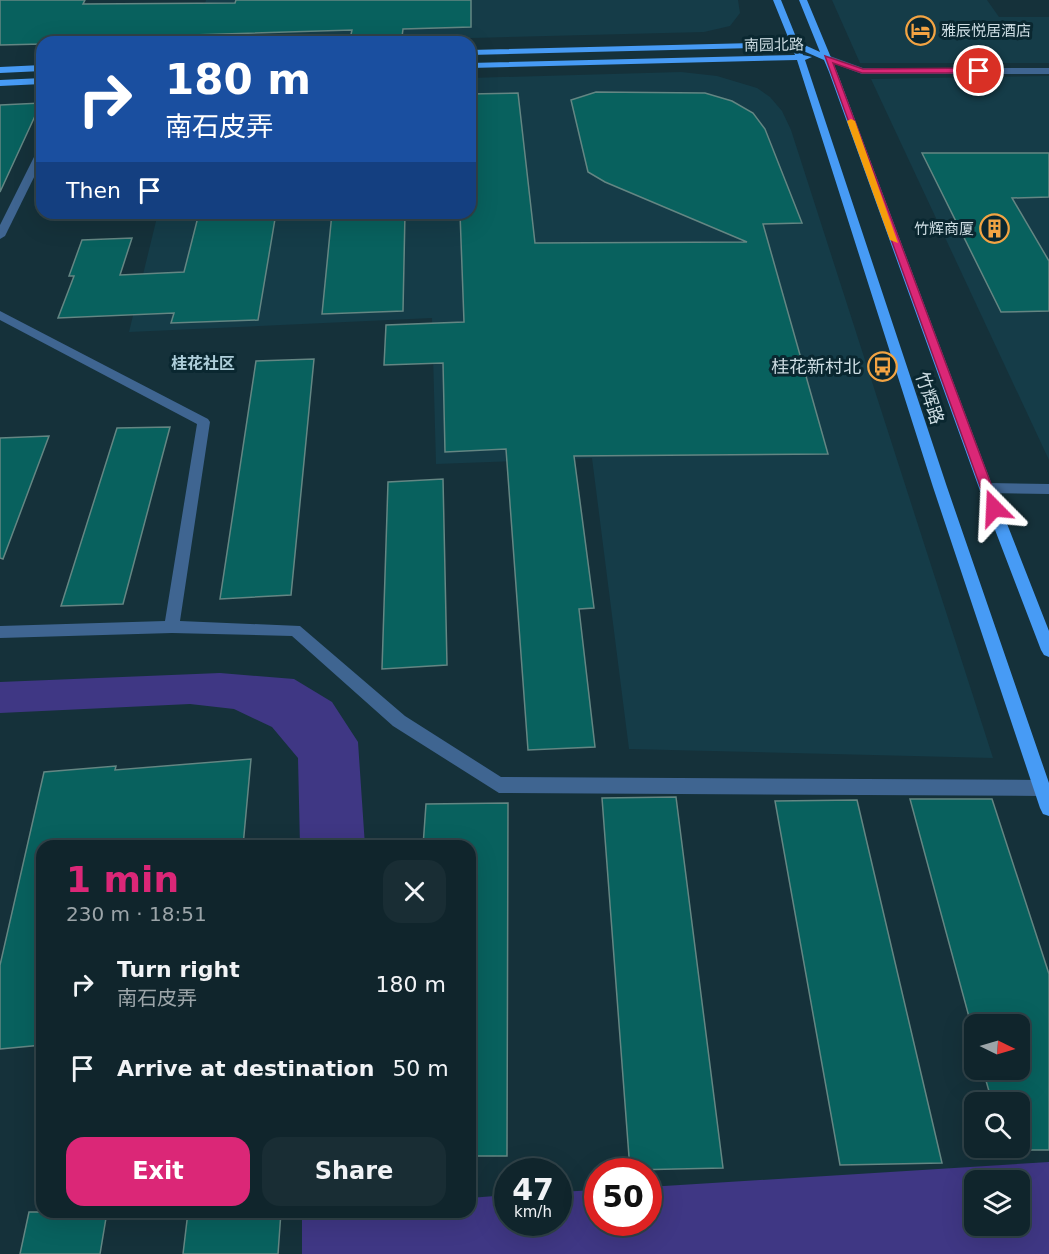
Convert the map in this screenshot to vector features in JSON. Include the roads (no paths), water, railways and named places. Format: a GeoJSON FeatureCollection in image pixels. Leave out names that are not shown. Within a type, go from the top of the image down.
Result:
{"type":"FeatureCollection","features":[{"type":"Feature","properties":{"kind":"main road","name":"竹辉路"},"geometry":{"type":"LineString","coordinates":[[777,0],[800,57],[936,476],[1049,808]]}},
{"type":"Feature","properties":{"kind":"main road","name":"竹辉路"},"geometry":{"type":"LineString","coordinates":[[803,0],[827,58],[986,488],[1049,650]]}},
{"type":"Feature","properties":{"kind":"main road","name":"南园北路"},"geometry":{"type":"LineString","coordinates":[[476,53],[795,44],[827,58]]}},
{"type":"Feature","properties":{"kind":"main road","name":"南园北路"},"geometry":{"type":"LineString","coordinates":[[476,66],[827,58]]}},
{"type":"Feature","properties":{"kind":"main road"},"geometry":{"type":"LineString","coordinates":[[0,70],[36,68]]}},
{"type":"Feature","properties":{"kind":"main road"},"geometry":{"type":"LineString","coordinates":[[0,83],[36,81]]}},
{"type":"Feature","properties":{"kind":"street"},"geometry":{"type":"LineString","coordinates":[[827,58],[862,71],[1049,71]]}},
{"type":"Feature","properties":{"kind":"street"},"geometry":{"type":"LineString","coordinates":[[0,236],[36,163]]}},
{"type":"Feature","properties":{"kind":"street"},"geometry":{"type":"LineString","coordinates":[[0,315],[204,422],[172,627]]}},
{"type":"Feature","properties":{"kind":"street"},"geometry":{"type":"LineString","coordinates":[[986,488],[1049,489]]}},
{"type":"Feature","properties":{"kind":"street"},"geometry":{"type":"LineString","coordinates":[[0,632],[172,627],[295,630],[399,721],[499,786],[1042,788]]}},
{"type":"Feature","properties":{"kind":"place","name":"雅辰悦居酒店"},"geometry":{"type":"Point","coordinates":[920,31]}},
{"type":"Feature","properties":{"kind":"place","name":"竹辉商厦"},"geometry":{"type":"Point","coordinates":[995,229]}},
{"type":"Feature","properties":{"kind":"place","name":"桂花新村北"},"geometry":{"type":"Point","coordinates":[882,366]}},
{"type":"Feature","properties":{"kind":"district","name":"桂花社区"},"geometry":{"type":"Point","coordinates":[203,363]}}]}
